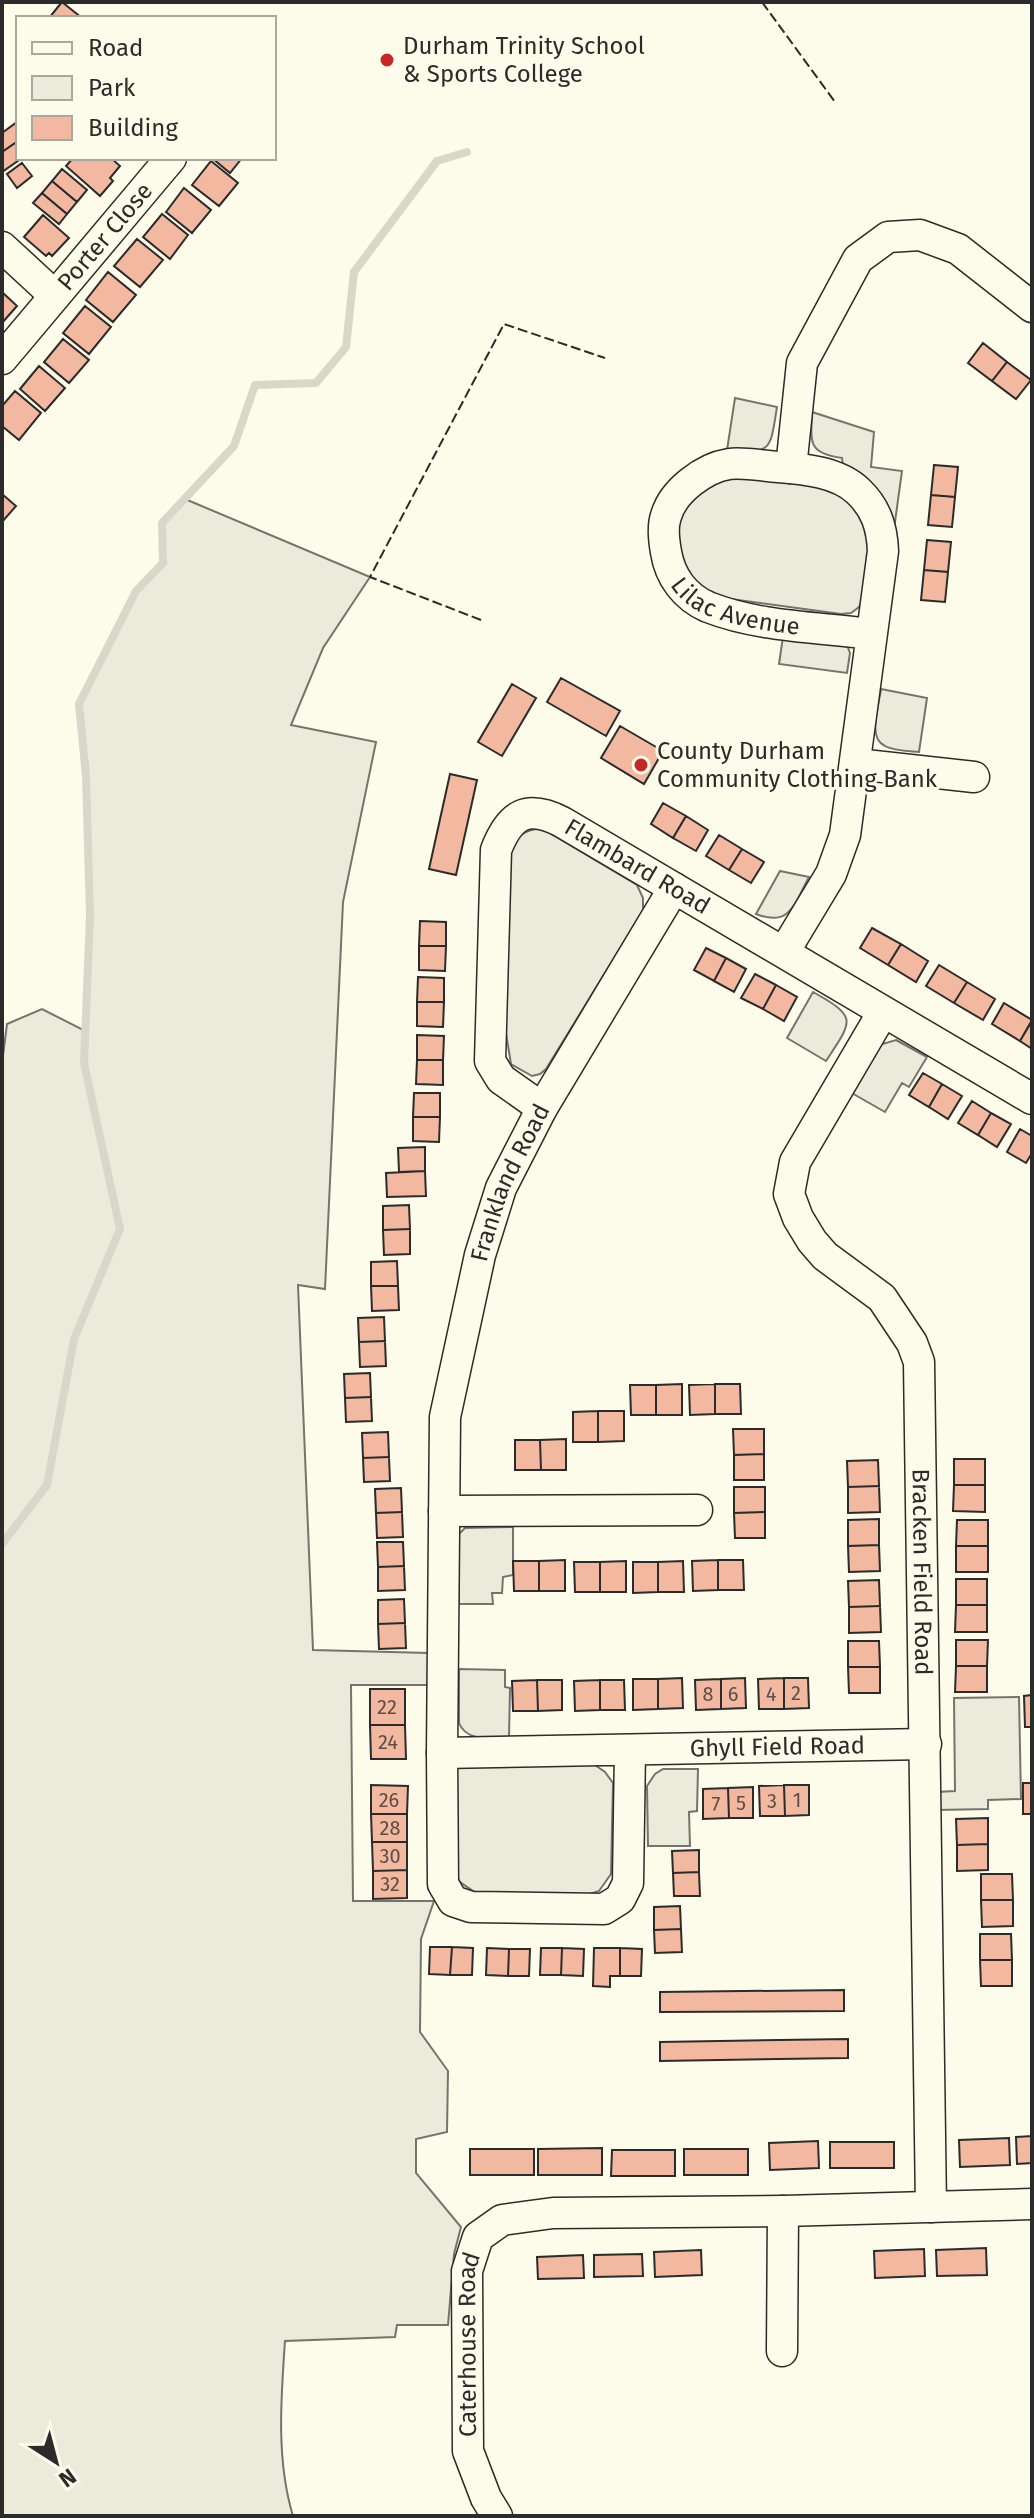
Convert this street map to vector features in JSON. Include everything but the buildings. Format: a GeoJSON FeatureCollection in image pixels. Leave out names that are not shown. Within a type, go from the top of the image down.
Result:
{"type":"FeatureCollection","features":[{"type":"Feature","properties":{"kind":"street","name":"Porter Close"},"geometry":{"type":"LineString","coordinates":[[2,359],[154,164]]}},
{"type":"Feature","properties":{"kind":"street"},"geometry":{"type":"LineString","coordinates":[[791,468],[802,363],[858,259],[888,237],[920,235],[958,249],[1032,307]]}},
{"type":"Feature","properties":{"kind":"street","name":"Porter Close"},"geometry":{"type":"LineString","coordinates":[[2,247],[54,295]]}},
{"type":"Feature","properties":{"kind":"street","name":"Lilac Avenue"},"geometry":{"type":"LineString","coordinates":[[784,952],[831,874],[845,835],[883,551],[882,531],[873,509],[857,490],[836,477],[791,468],[732,464],[693,480],[678,494],[666,515],[664,540],[668,566],[680,588],[705,606],[747,619],[870,634]]}},
{"type":"Feature","properties":{"kind":"street"},"geometry":{"type":"LineString","coordinates":[[856,764],[974,777]]}},
{"type":"Feature","properties":{"kind":"street","name":"Flambard Road"},"geometry":{"type":"LineString","coordinates":[[542,1108],[501,1079],[490,1061],[496,850],[503,830],[530,812],[546,814],[1032,1099]]}},
{"type":"Feature","properties":{"kind":"street","name":"Frankland Road"},"geometry":{"type":"LineString","coordinates":[[442,1753],[445,1417],[480,1255],[501,1188],[542,1108],[674,888]]}},
{"type":"Feature","properties":{"kind":"street","name":"Bracken Field Road"},"geometry":{"type":"LineString","coordinates":[[883,1012],[795,1162],[789,1194],[798,1218],[812,1241],[825,1256],[882,1298],[912,1343],[919,1362],[931,2207]]}},
{"type":"Feature","properties":{"kind":"street"},"geometry":{"type":"LineString","coordinates":[[444,1511],[697,1510]]}},
{"type":"Feature","properties":{"kind":"street","name":"Ghyll Field Road"},"geometry":{"type":"LineString","coordinates":[[442,1753],[926,1744]]}},
{"type":"Feature","properties":{"kind":"street"},"geometry":{"type":"LineString","coordinates":[[442,1753],[443,1884],[453,1901],[471,1907],[604,1909],[620,1899],[628,1883],[630,1750]]}},
{"type":"Feature","properties":{"kind":"street","name":"Caterhouse Road"},"geometry":{"type":"LineString","coordinates":[[497,2516],[486,2498],[468,2451],[467,2271],[478,2237],[502,2220],[553,2213],[1032,2204]]}},
{"type":"Feature","properties":{"kind":"street"},"geometry":{"type":"LineString","coordinates":[[782,2351],[783,2211]]}},
{"type":"Feature","properties":{"kind":"green space"},"geometry":{"type":"Polygon","coordinates":[[[735,398],[777,407],[773,433],[761,450],[727,450],[735,398]]]}},
{"type":"Feature","properties":{"kind":"green space"},"geometry":{"type":"Polygon","coordinates":[[[812,412],[874,432],[871,467],[902,471],[894,529],[883,499],[871,484],[843,466],[842,458],[817,449],[811,431],[812,412]]]}},
{"type":"Feature","properties":{"kind":"green space"},"geometry":{"type":"Polygon","coordinates":[[[725,473],[832,487],[865,516],[870,554],[859,607],[851,613],[841,614],[716,597],[689,580],[674,534],[681,508],[725,473]]]}},
{"type":"Feature","properties":{"kind":"green space"},"geometry":{"type":"Polygon","coordinates":[[[185,499],[370,577],[323,648],[291,725],[376,742],[343,902],[325,1289],[298,1285],[313,1650],[429,1653],[428,1685],[351,1685],[353,1901],[434,1901],[421,1939],[420,2032],[448,2071],[447,2132],[416,2139],[416,2173],[461,2227],[454,2254],[448,2325],[397,2325],[395,2337],[285,2341],[282,2451],[293,2516],[2,2516],[2,1064],[7,1024],[42,1009],[85,1031],[90,916],[86,776],[79,704],[136,591],[163,563],[162,523],[185,499]]]}},
{"type":"Feature","properties":{"kind":"green space"},"geometry":{"type":"Polygon","coordinates":[[[784,630],[847,645],[850,653],[847,673],[779,664],[784,630]]]}},
{"type":"Feature","properties":{"kind":"green space"},"geometry":{"type":"Polygon","coordinates":[[[881,689],[927,698],[919,752],[893,749],[885,746],[876,736],[881,689]]]}},
{"type":"Feature","properties":{"kind":"green space"},"geometry":{"type":"Polygon","coordinates":[[[541,828],[637,885],[643,898],[643,911],[546,1069],[532,1076],[511,1064],[504,1021],[509,848],[523,834],[541,828]]]}},
{"type":"Feature","properties":{"kind":"green space"},"geometry":{"type":"Polygon","coordinates":[[[780,871],[809,877],[795,903],[784,915],[777,918],[756,914],[780,871]]]}},
{"type":"Feature","properties":{"kind":"green space"},"geometry":{"type":"Polygon","coordinates":[[[813,992],[838,1008],[846,1020],[846,1028],[826,1061],[787,1038],[813,992]]]}},
{"type":"Feature","properties":{"kind":"green space"},"geometry":{"type":"Polygon","coordinates":[[[896,1040],[927,1057],[909,1087],[902,1083],[885,1112],[850,1092],[879,1045],[896,1040]]]}},
{"type":"Feature","properties":{"kind":"green space"},"geometry":{"type":"Polygon","coordinates":[[[513,1527],[513,1575],[503,1577],[502,1593],[492,1593],[493,1604],[459,1604],[459,1534],[465,1528],[513,1527]]]}},
{"type":"Feature","properties":{"kind":"green space"},"geometry":{"type":"Polygon","coordinates":[[[459,1669],[505,1670],[505,1687],[510,1688],[509,1737],[481,1738],[463,1729],[459,1723],[459,1669]]]}},
{"type":"Feature","properties":{"kind":"green space"},"geometry":{"type":"Polygon","coordinates":[[[1019,1697],[1021,1799],[988,1800],[988,1809],[937,1810],[936,1792],[955,1791],[954,1698],[1019,1697]]]}},
{"type":"Feature","properties":{"kind":"green space"},"geometry":{"type":"Polygon","coordinates":[[[592,1763],[605,1772],[613,1783],[611,1874],[599,1891],[580,1897],[476,1893],[460,1882],[450,1865],[455,1767],[592,1763]]]}},
{"type":"Feature","properties":{"kind":"green space"},"geometry":{"type":"Polygon","coordinates":[[[663,1769],[698,1769],[697,1811],[689,1812],[690,1846],[648,1846],[647,1786],[663,1769]]]}},
{"type":"Feature","properties":{"kind":"waterway"},"geometry":{"type":"LineString","coordinates":[[2,1544],[47,1485],[74,1339],[120,1229],[84,1063],[90,916],[86,776],[79,704],[136,591],[163,563],[162,523],[234,446],[255,385],[316,383],[346,347],[354,272],[437,161],[467,152]]}},
{"type":"Feature","properties":{"kind":"fence"},"geometry":{"type":"LineString","coordinates":[[762,2],[835,102]]}},
{"type":"Feature","properties":{"kind":"fence"},"geometry":{"type":"LineString","coordinates":[[481,620],[370,577],[504,324],[605,358]]}},
{"type":"Feature","properties":{"kind":"place","name":"Durham Trinity School & Sports College"},"geometry":{"type":"Point","coordinates":[387,60]}},
{"type":"Feature","properties":{"kind":"place","name":"County Durham Community Clothing Bank"},"geometry":{"type":"Point","coordinates":[641,765]}}]}
